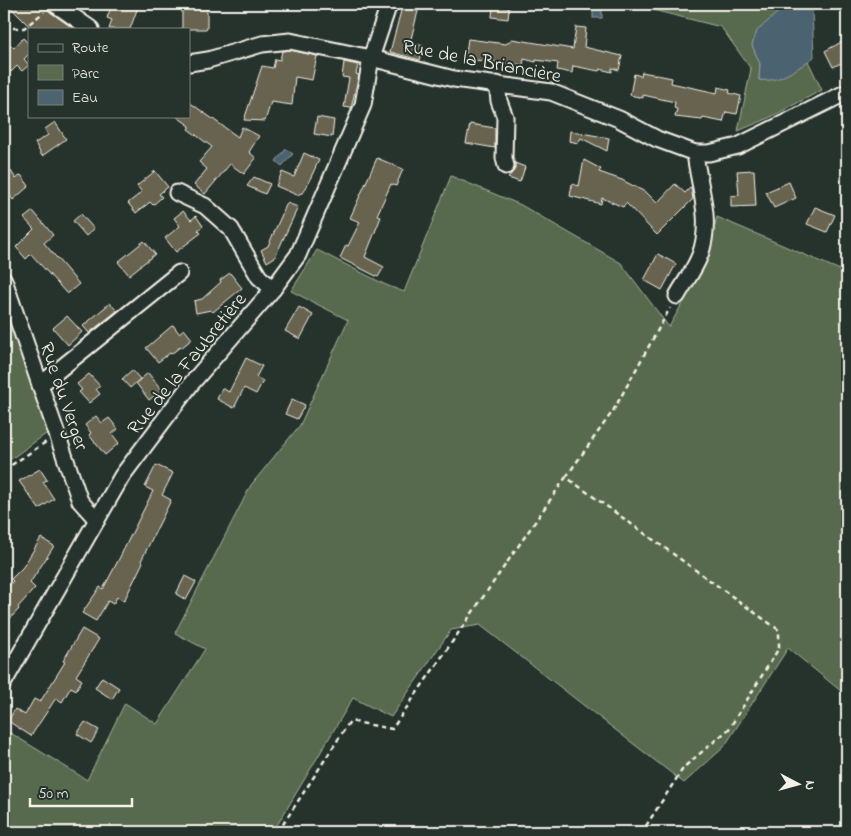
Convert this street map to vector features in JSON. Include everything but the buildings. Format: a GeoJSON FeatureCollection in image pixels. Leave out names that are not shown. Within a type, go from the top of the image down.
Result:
{"type":"FeatureCollection","features":[{"type":"Feature","properties":{"kind":"street","name":"Rue de la Faubretière"},"geometry":{"type":"LineString","coordinates":[[4,682],[122,476],[191,384],[273,289],[298,255],[362,105],[371,58],[390,4]]}},
{"type":"Feature","properties":{"kind":"street"},"geometry":{"type":"LineString","coordinates":[[51,7],[89,28]]}},
{"type":"Feature","properties":{"kind":"street","name":"Rue de la Briancière"},"geometry":{"type":"LineString","coordinates":[[190,63],[208,60],[262,44],[290,41],[371,58],[454,79],[552,92],[569,97],[619,119],[657,139],[694,152],[709,153],[738,146],[847,92]]}},
{"type":"Feature","properties":{"kind":"street"},"geometry":{"type":"LineString","coordinates":[[497,84],[499,101],[505,118],[504,158],[506,166]]}},
{"type":"Feature","properties":{"kind":"street"},"geometry":{"type":"LineString","coordinates":[[677,296],[700,257],[704,238],[706,212],[694,152]]}},
{"type":"Feature","properties":{"kind":"street"},"geometry":{"type":"LineString","coordinates":[[177,193],[205,206],[231,228],[259,277],[273,289]]}},
{"type":"Feature","properties":{"kind":"street"},"geometry":{"type":"LineString","coordinates":[[40,385],[179,273]]}},
{"type":"Feature","properties":{"kind":"street","name":"Rue du Verger"},"geometry":{"type":"LineString","coordinates":[[4,280],[80,501],[96,520]]}},
{"type":"Feature","properties":{"kind":"path"},"geometry":{"type":"LineString","coordinates":[[4,28],[24,28],[51,7]]}},
{"type":"Feature","properties":{"kind":"path"},"geometry":{"type":"LineString","coordinates":[[278,832],[350,721],[392,729],[613,411],[677,296]]}},
{"type":"Feature","properties":{"kind":"path"},"geometry":{"type":"LineString","coordinates":[[4,470],[48,440],[59,442]]}},
{"type":"Feature","properties":{"kind":"path"},"geometry":{"type":"LineString","coordinates":[[566,477],[779,630],[779,648],[729,729],[684,767],[642,832]]}},
{"type":"Feature","properties":{"kind":"green space"},"geometry":{"type":"Polygon","coordinates":[[[653,4],[787,4],[757,32],[752,45],[760,64],[759,80],[779,78],[808,61],[822,90],[767,119],[738,131],[751,69],[721,27],[653,10],[653,4]]]}},
{"type":"Feature","properties":{"kind":"green space"},"geometry":{"type":"Polygon","coordinates":[[[451,176],[521,205],[621,263],[669,327],[705,263],[717,217],[847,273],[847,696],[788,648],[724,747],[684,783],[480,625],[451,630],[391,717],[353,698],[273,832],[4,832],[4,729],[87,780],[125,703],[157,724],[205,649],[175,633],[251,485],[300,425],[348,320],[291,291],[317,250],[386,285],[404,292],[451,176]]]}},
{"type":"Feature","properties":{"kind":"green space"},"geometry":{"type":"Polygon","coordinates":[[[4,302],[50,431],[4,464],[4,302]]]}},
{"type":"Feature","properties":{"kind":"water"},"geometry":{"type":"Polygon","coordinates":[[[593,4],[602,4],[602,18],[593,18],[593,4]]]}},
{"type":"Feature","properties":{"kind":"water"},"geometry":{"type":"Polygon","coordinates":[[[787,4],[808,4],[812,10],[814,57],[781,77],[759,80],[760,64],[752,45],[757,31],[787,4]]]}},
{"type":"Feature","properties":{"kind":"water"},"geometry":{"type":"Polygon","coordinates":[[[286,149],[293,154],[282,166],[276,161],[286,149]]]}}]}
